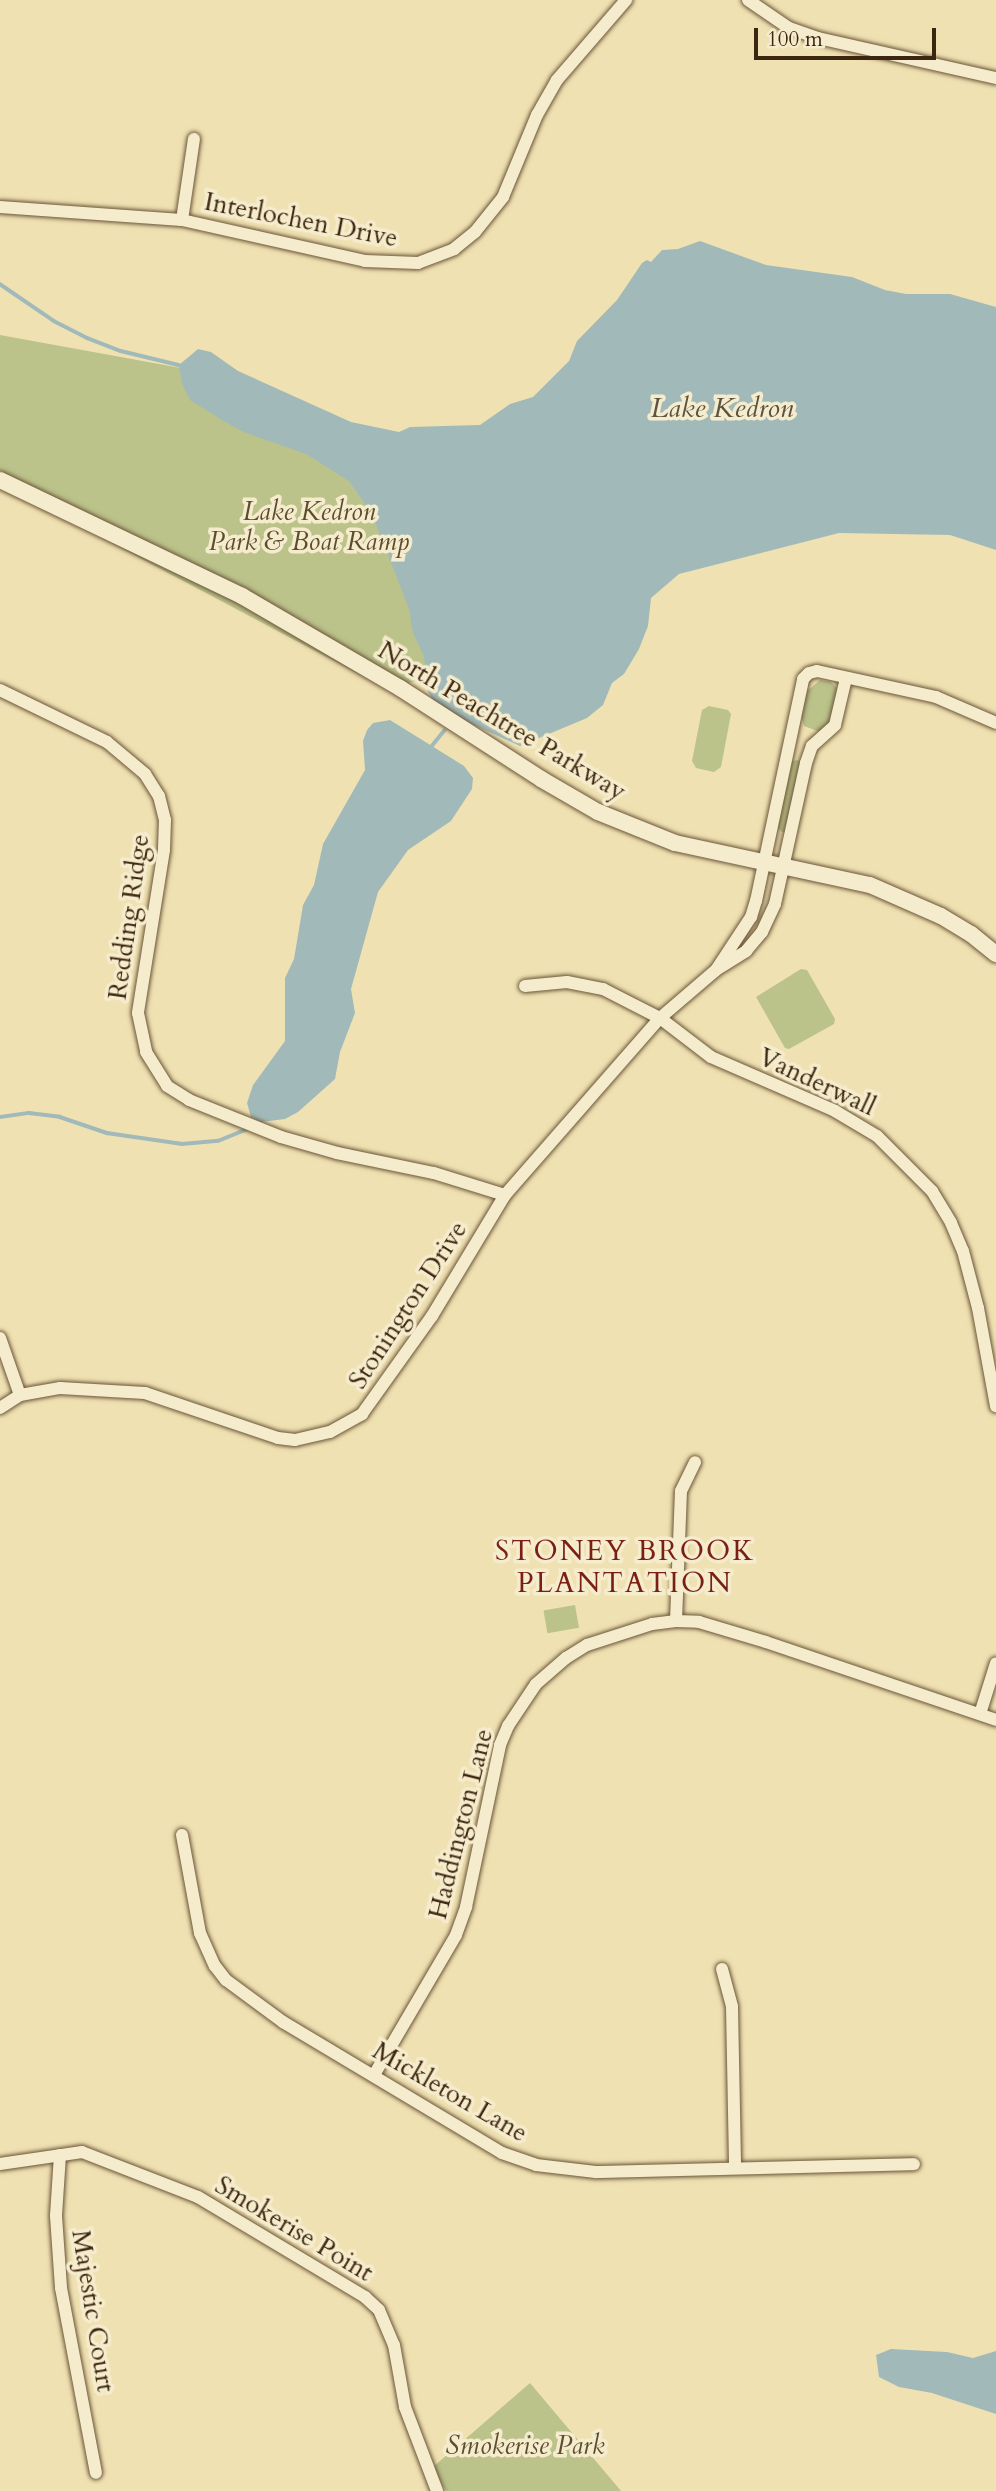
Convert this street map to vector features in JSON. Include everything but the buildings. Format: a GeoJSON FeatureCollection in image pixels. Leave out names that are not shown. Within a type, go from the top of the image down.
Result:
{"type":"FeatureCollection","features":[{"type":"Feature","properties":{"kind":"street","name":"Interlochen Drive"},"geometry":{"type":"LineString","coordinates":[[0,207],[181,220],[365,261],[418,263],[454,249],[475,232],[503,197],[537,115],[557,80],[626,0]]}},
{"type":"Feature","properties":{"kind":"street"},"geometry":{"type":"LineString","coordinates":[[748,0],[789,28],[818,38],[996,78]]}},
{"type":"Feature","properties":{"kind":"street"},"geometry":{"type":"LineString","coordinates":[[181,220],[194,139]]}},
{"type":"Feature","properties":{"kind":"street","name":"North Peachtree Parkway"},"geometry":{"type":"LineString","coordinates":[[0,480],[242,596],[400,688],[541,779],[598,812],[675,843],[870,885],[909,900],[971,934],[996,954]]}},
{"type":"Feature","properties":{"kind":"street","name":"Stonington Drive"},"geometry":{"type":"LineString","coordinates":[[716,970],[751,917],[803,679],[809,673],[817,671],[936,697],[996,723]]}},
{"type":"Feature","properties":{"kind":"street"},"geometry":{"type":"LineString","coordinates":[[789,746],[810,751],[835,725],[846,678]]}},
{"type":"Feature","properties":{"kind":"street","name":"Redding Ridge"},"geometry":{"type":"LineString","coordinates":[[0,690],[107,742],[145,774],[159,796],[165,820],[164,849],[138,1013],[146,1052],[167,1086],[189,1100],[257,1127],[338,1153],[434,1173],[505,1195]]}},
{"type":"Feature","properties":{"kind":"street","name":"Stonington Drive"},"geometry":{"type":"LineString","coordinates":[[0,1408],[20,1395],[60,1388],[145,1393],[278,1438],[295,1440],[330,1432],[353,1421],[370,1406],[453,1282],[505,1195],[660,1018],[716,970],[746,951],[762,932],[775,904],[810,751]]}},
{"type":"Feature","properties":{"kind":"street","name":"Vanderwall"},"geometry":{"type":"LineString","coordinates":[[525,986],[567,982],[603,989],[660,1018],[710,1057],[835,1111],[877,1136],[932,1191],[963,1251],[978,1308],[996,1406]]}},
{"type":"Feature","properties":{"kind":"street"},"geometry":{"type":"LineString","coordinates":[[0,1338],[20,1395]]}},
{"type":"Feature","properties":{"kind":"street"},"geometry":{"type":"LineString","coordinates":[[676,1621],[681,1492],[695,1462]]}},
{"type":"Feature","properties":{"kind":"street","name":"Haddington Lane"},"geometry":{"type":"LineString","coordinates":[[374,2075],[456,1935],[466,1907],[500,1745],[519,1708],[536,1684],[587,1644],[633,1628],[676,1621],[699,1622],[996,1720]]}},
{"type":"Feature","properties":{"kind":"street"},"geometry":{"type":"LineString","coordinates":[[980,1714],[996,1663]]}},
{"type":"Feature","properties":{"kind":"street","name":"Mickleton Lane"},"geometry":{"type":"LineString","coordinates":[[182,1835],[200,1933],[215,1966],[226,1980],[267,2012],[502,2153],[536,2165],[596,2172],[735,2166],[914,2164]]}},
{"type":"Feature","properties":{"kind":"street"},"geometry":{"type":"LineString","coordinates":[[722,1969],[732,2007],[735,2166]]}},
{"type":"Feature","properties":{"kind":"street","name":"Smokerise Point"},"geometry":{"type":"LineString","coordinates":[[0,2164],[82,2152],[198,2197],[365,2297],[379,2310],[394,2345],[405,2407],[437,2491]]}},
{"type":"Feature","properties":{"kind":"street","name":"Majestic Court"},"geometry":{"type":"LineString","coordinates":[[60,2155],[56,2216],[61,2288],[96,2473]]}},
{"type":"Feature","properties":{"kind":"green space","name":"Lake Kedron Park & Boat Ramp"},"geometry":{"type":"Polygon","coordinates":[[[0,335],[203,372],[372,435],[447,672],[387,689],[0,484],[0,335]]]}},
{"type":"Feature","properties":{"kind":"green space"},"geometry":{"type":"Polygon","coordinates":[[[820,680],[831,682],[838,689],[835,720],[820,732],[804,726],[801,715],[807,691],[820,680]]]}},
{"type":"Feature","properties":{"kind":"green space"},"geometry":{"type":"Polygon","coordinates":[[[709,706],[728,710],[731,714],[721,767],[714,772],[696,768],[692,761],[702,710],[709,706]]]}},
{"type":"Feature","properties":{"kind":"green space"},"geometry":{"type":"Polygon","coordinates":[[[792,761],[801,762],[786,832],[782,832],[777,827],[792,761]]]}},
{"type":"Feature","properties":{"kind":"green space"},"geometry":{"type":"Polygon","coordinates":[[[801,969],[807,970],[835,1019],[834,1024],[789,1049],[785,1048],[756,997],[801,969]]]}},
{"type":"Feature","properties":{"kind":"green space"},"geometry":{"type":"Polygon","coordinates":[[[575,1605],[579,1628],[547,1633],[543,1611],[575,1605]]]}},
{"type":"Feature","properties":{"kind":"green space","name":"Smokerise Park"},"geometry":{"type":"Polygon","coordinates":[[[530,2383],[621,2491],[446,2491],[433,2467],[530,2383]]]}},
{"type":"Feature","properties":{"kind":"water","name":"Lake Kedron"},"geometry":{"type":"Polygon","coordinates":[[[700,241],[766,265],[852,277],[885,290],[906,294],[950,294],[996,307],[996,550],[950,535],[839,533],[679,574],[651,598],[648,626],[639,649],[624,674],[612,683],[603,705],[587,718],[520,746],[439,709],[428,692],[424,656],[413,633],[409,609],[372,514],[349,481],[306,454],[246,433],[225,422],[190,400],[182,384],[179,365],[198,349],[211,352],[238,371],[351,422],[399,432],[410,427],[480,425],[510,404],[533,397],[569,361],[577,341],[617,300],[642,263],[647,260],[651,262],[662,250],[678,249],[700,241]]]}},
{"type":"Feature","properties":{"kind":"water"},"geometry":{"type":"Polygon","coordinates":[[[390,720],[464,766],[473,778],[472,789],[451,821],[408,850],[378,892],[351,989],[355,1013],[340,1052],[335,1079],[298,1112],[285,1119],[261,1122],[251,1117],[247,1103],[253,1085],[285,1041],[285,978],[294,959],[303,905],[314,885],[323,844],[365,770],[363,741],[367,730],[373,723],[390,720]]]}},
{"type":"Feature","properties":{"kind":"water"},"geometry":{"type":"Polygon","coordinates":[[[891,2349],[947,2352],[973,2358],[996,2351],[996,2414],[932,2393],[899,2387],[879,2377],[876,2355],[891,2349]]]}},
{"type":"Feature","properties":{"kind":"waterway"},"geometry":{"type":"LineString","coordinates":[[0,284],[54,321],[87,338],[121,351],[179,365]]}},
{"type":"Feature","properties":{"kind":"waterway"},"geometry":{"type":"LineString","coordinates":[[431,747],[444,731]]}},
{"type":"Feature","properties":{"kind":"waterway"},"geometry":{"type":"LineString","coordinates":[[0,1117],[29,1113],[60,1117],[107,1133],[182,1144],[218,1141],[250,1128]]}},
{"type":"Feature","properties":{"kind":"district","name":"STONEY BROOK PLANTATION"},"geometry":{"type":"Point","coordinates":[625,1567]}}]}
